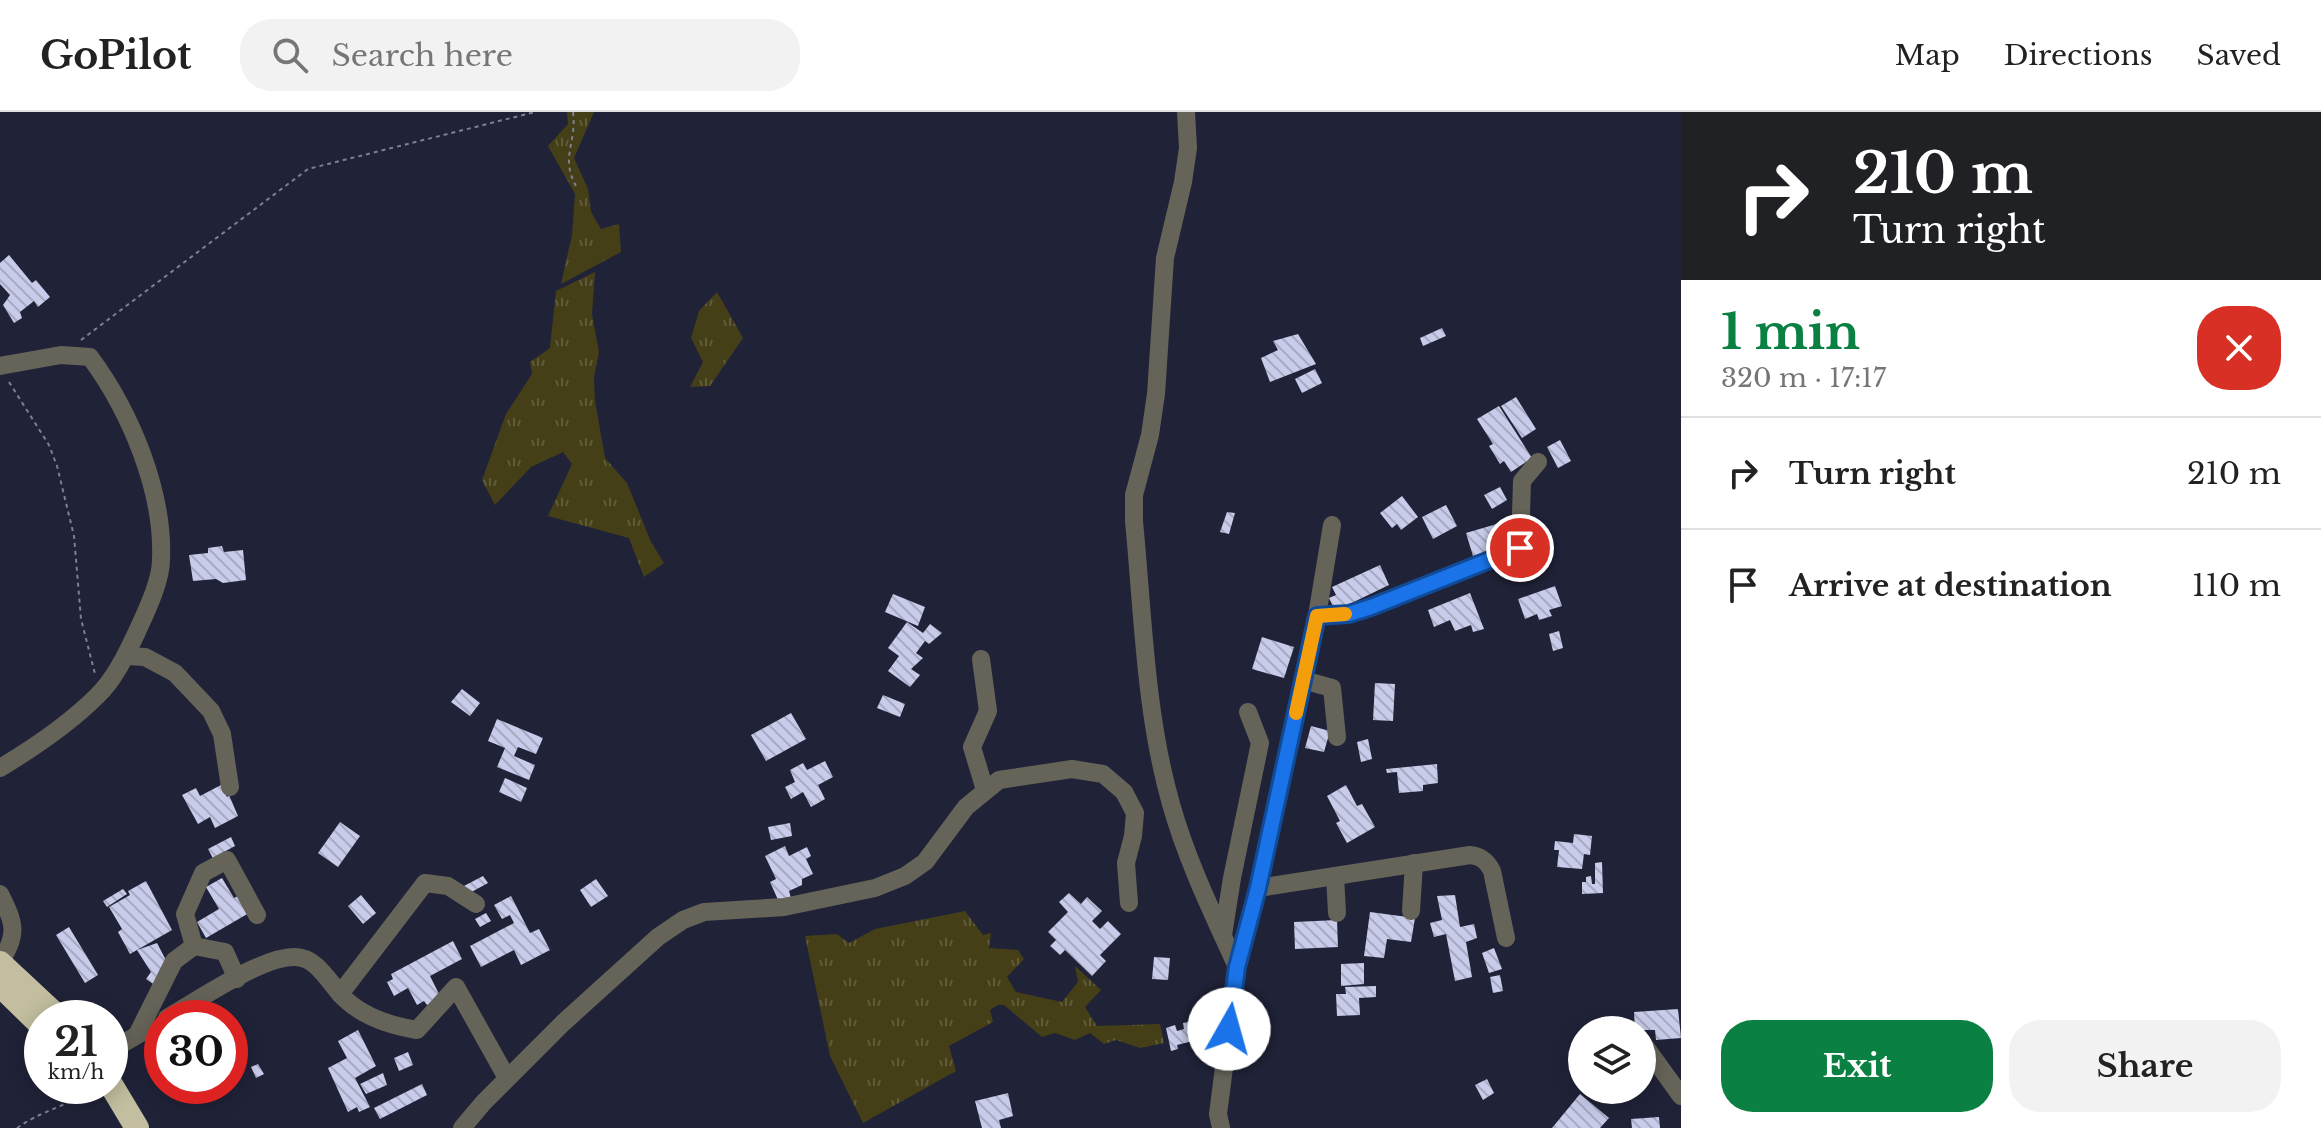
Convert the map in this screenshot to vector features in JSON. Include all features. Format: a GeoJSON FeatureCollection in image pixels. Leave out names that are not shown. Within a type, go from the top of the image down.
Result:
{"type":"FeatureCollection","features":[{"type":"Feature","properties":{"kind":"highway"},"geometry":{"type":"LineString","coordinates":[[0,963],[40,1000]]}},
{"type":"Feature","properties":{"kind":"highway"},"geometry":{"type":"LineString","coordinates":[[0,985],[24,1008]]}},
{"type":"Feature","properties":{"kind":"highway"},"geometry":{"type":"LineString","coordinates":[[108,1104],[119,1128]]}},
{"type":"Feature","properties":{"kind":"highway"},"geometry":{"type":"LineString","coordinates":[[116,1104],[137,1128]]}},
{"type":"Feature","properties":{"kind":"street"},"geometry":{"type":"LineString","coordinates":[[1186,112],[1188,148],[1165,258],[1156,394],[1150,435],[1134,495],[1134,521],[1149,681],[1171,803],[1191,864],[1237,967]]}},
{"type":"Feature","properties":{"kind":"street"},"geometry":{"type":"LineString","coordinates":[[0,768],[44,742],[99,694],[126,656],[146,611],[162,562],[156,502],[146,465],[108,382],[90,357],[61,355],[4,372]]}},
{"type":"Feature","properties":{"kind":"street"},"geometry":{"type":"LineString","coordinates":[[1317,616],[1349,614],[1371,607],[1529,544],[1522,481],[1538,462]]}},
{"type":"Feature","properties":{"kind":"street"},"geometry":{"type":"LineString","coordinates":[[1221,1128],[1218,1114],[1237,967],[1258,888],[1317,616],[1332,525]]}},
{"type":"Feature","properties":{"kind":"street"},"geometry":{"type":"LineString","coordinates":[[126,656],[145,657],[175,673],[211,711],[222,734],[230,787]]}},
{"type":"Feature","properties":{"kind":"street"},"geometry":{"type":"LineString","coordinates":[[981,659],[988,711],[972,747],[985,790]]}},
{"type":"Feature","properties":{"kind":"street"},"geometry":{"type":"LineString","coordinates":[[1303,680],[1332,688],[1337,737]]}},
{"type":"Feature","properties":{"kind":"street"},"geometry":{"type":"LineString","coordinates":[[1223,935],[1260,743],[1248,712]]}},
{"type":"Feature","properties":{"kind":"street"},"geometry":{"type":"LineString","coordinates":[[462,1128],[507,1078],[584,1004],[658,937],[683,920],[704,912],[799,904],[875,888],[905,876],[925,862],[966,807],[999,780],[1072,769],[1103,774],[1124,792],[1135,813],[1126,863],[1129,903]]}},
{"type":"Feature","properties":{"kind":"street"},"geometry":{"type":"LineString","coordinates":[[1258,888],[1470,855],[1484,859],[1492,871],[1506,938]]}},
{"type":"Feature","properties":{"kind":"street"},"geometry":{"type":"LineString","coordinates":[[194,946],[185,914],[203,873],[227,860],[257,915]]}},
{"type":"Feature","properties":{"kind":"street"},"geometry":{"type":"LineString","coordinates":[[1411,911],[1414,863]]}},
{"type":"Feature","properties":{"kind":"street"},"geometry":{"type":"LineString","coordinates":[[1335,876],[1337,913]]}},
{"type":"Feature","properties":{"kind":"street"},"geometry":{"type":"LineString","coordinates":[[340,994],[425,883],[448,886],[476,904]]}},
{"type":"Feature","properties":{"kind":"street"},"geometry":{"type":"LineString","coordinates":[[0,894],[12,918],[13,935],[0,963]]}},
{"type":"Feature","properties":{"kind":"street"},"geometry":{"type":"LineString","coordinates":[[137,1035],[174,961],[194,946],[225,952],[237,979]]}},
{"type":"Feature","properties":{"kind":"street"},"geometry":{"type":"LineString","coordinates":[[199,1000],[273,961],[297,956],[322,970],[346,1000],[391,1026],[417,1030],[456,987],[507,1078]]}},
{"type":"Feature","properties":{"kind":"street"},"geometry":{"type":"LineString","coordinates":[[128,1040],[144,1031]]}},
{"type":"Feature","properties":{"kind":"street"},"geometry":{"type":"LineString","coordinates":[[1656,1061],[1681,1096]]}},
{"type":"Feature","properties":{"kind":"path"},"geometry":{"type":"LineString","coordinates":[[61,355],[308,169],[535,112]]}},
{"type":"Feature","properties":{"kind":"path"},"geometry":{"type":"LineString","coordinates":[[573,112],[574,133],[567,158],[568,171],[576,186]]}},
{"type":"Feature","properties":{"kind":"path"},"geometry":{"type":"LineString","coordinates":[[4,372],[49,445],[57,466],[74,536],[81,619],[99,694]]}},
{"type":"Feature","properties":{"kind":"path"},"geometry":{"type":"LineString","coordinates":[[17,1128],[30,1118],[66,1104]]}},
{"type":"Feature","properties":{"kind":"green space"},"geometry":{"type":"Polygon","coordinates":[[[567,112],[594,112],[574,158],[588,189],[591,212],[601,229],[619,224],[621,252],[561,284],[572,235],[575,194],[548,146],[568,124],[567,112]]]}},
{"type":"Feature","properties":{"kind":"green space"},"geometry":{"type":"Polygon","coordinates":[[[595,272],[592,315],[599,352],[594,377],[595,401],[605,458],[627,483],[651,542],[664,563],[644,577],[629,538],[548,516],[572,464],[563,452],[531,467],[495,505],[482,480],[506,414],[532,374],[530,362],[550,348],[556,291],[595,272]]]}},
{"type":"Feature","properties":{"kind":"green space"},"geometry":{"type":"Polygon","coordinates":[[[717,292],[743,338],[710,386],[690,387],[703,362],[691,338],[699,311],[717,292]]]}},
{"type":"Feature","properties":{"kind":"green space"},"geometry":{"type":"Polygon","coordinates":[[[965,911],[983,935],[991,933],[989,948],[1018,950],[1024,959],[1007,977],[1016,992],[1062,1002],[1078,982],[1075,966],[1101,990],[1085,1007],[1097,1026],[1160,1024],[1164,1043],[1140,1048],[1116,1040],[1104,1044],[1090,1033],[1075,1040],[1055,1033],[1042,1037],[1004,1005],[998,1005],[990,1010],[993,1022],[949,1046],[956,1071],[863,1123],[830,1056],[805,936],[837,934],[849,943],[875,929],[965,911]]]}},
{"type":"Feature","properties":{"kind":"building"},"geometry":{"type":"Polygon","coordinates":[[[9,255],[32,283],[36,280],[50,297],[38,307],[34,301],[20,312],[22,318],[14,323],[3,305],[10,295],[0,284],[0,263],[9,255]]]}},
{"type":"Feature","properties":{"kind":"building"},"geometry":{"type":"Polygon","coordinates":[[[1442,328],[1446,336],[1423,346],[1420,338],[1442,328]]]}},
{"type":"Feature","properties":{"kind":"building"},"geometry":{"type":"Polygon","coordinates":[[[1298,334],[1316,364],[1270,382],[1261,358],[1278,350],[1273,341],[1298,334]]]}},
{"type":"Feature","properties":{"kind":"building"},"geometry":{"type":"Polygon","coordinates":[[[1315,369],[1322,383],[1302,393],[1295,379],[1315,369]]]}},
{"type":"Feature","properties":{"kind":"building"},"geometry":{"type":"Polygon","coordinates":[[[1516,397],[1536,429],[1522,438],[1501,406],[1516,397]]]}},
{"type":"Feature","properties":{"kind":"building"},"geometry":{"type":"Polygon","coordinates":[[[1499,406],[1532,458],[1511,472],[1504,461],[1500,464],[1489,446],[1493,444],[1477,419],[1499,406]]]}},
{"type":"Feature","properties":{"kind":"building"},"geometry":{"type":"Polygon","coordinates":[[[1560,440],[1571,461],[1558,468],[1547,447],[1560,440]]]}},
{"type":"Feature","properties":{"kind":"building"},"geometry":{"type":"Polygon","coordinates":[[[1500,487],[1507,500],[1492,509],[1484,495],[1500,487]]]}},
{"type":"Feature","properties":{"kind":"building"},"geometry":{"type":"Polygon","coordinates":[[[1402,496],[1418,517],[1401,530],[1397,524],[1392,528],[1380,513],[1402,496]]]}},
{"type":"Feature","properties":{"kind":"building"},"geometry":{"type":"Polygon","coordinates":[[[1446,505],[1457,526],[1433,539],[1422,517],[1446,505]]]}},
{"type":"Feature","properties":{"kind":"building"},"geometry":{"type":"Polygon","coordinates":[[[1227,512],[1235,513],[1229,534],[1220,532],[1227,512]]]}},
{"type":"Feature","properties":{"kind":"building"},"geometry":{"type":"Polygon","coordinates":[[[1500,523],[1507,546],[1473,556],[1466,533],[1500,523]]]}},
{"type":"Feature","properties":{"kind":"building"},"geometry":{"type":"Polygon","coordinates":[[[222,546],[224,552],[243,550],[246,580],[223,583],[216,579],[193,581],[189,555],[208,553],[208,548],[222,546]]]}},
{"type":"Feature","properties":{"kind":"building"},"geometry":{"type":"Polygon","coordinates":[[[1380,565],[1389,585],[1335,611],[1329,598],[1336,595],[1332,587],[1380,565]]]}},
{"type":"Feature","properties":{"kind":"building"},"geometry":{"type":"Polygon","coordinates":[[[1555,586],[1562,606],[1549,610],[1552,616],[1539,620],[1537,614],[1525,619],[1518,599],[1555,586]]]}},
{"type":"Feature","properties":{"kind":"building"},"geometry":{"type":"Polygon","coordinates":[[[1470,593],[1484,629],[1473,632],[1471,625],[1455,631],[1450,620],[1434,627],[1428,610],[1470,593]]]}},
{"type":"Feature","properties":{"kind":"building"},"geometry":{"type":"Polygon","coordinates":[[[893,594],[925,607],[918,626],[885,612],[893,594]]]}},
{"type":"Feature","properties":{"kind":"building"},"geometry":{"type":"Polygon","coordinates":[[[907,622],[923,633],[930,624],[942,633],[929,644],[925,641],[916,653],[923,658],[911,669],[920,675],[910,687],[888,671],[899,656],[888,648],[907,622]]]}},
{"type":"Feature","properties":{"kind":"building"},"geometry":{"type":"Polygon","coordinates":[[[1559,631],[1563,648],[1553,651],[1549,634],[1559,631]]]}},
{"type":"Feature","properties":{"kind":"building"},"geometry":{"type":"Polygon","coordinates":[[[1262,637],[1294,647],[1284,678],[1252,669],[1262,637]]]}},
{"type":"Feature","properties":{"kind":"building"},"geometry":{"type":"Polygon","coordinates":[[[1375,683],[1395,684],[1393,721],[1373,720],[1375,683]]]}},
{"type":"Feature","properties":{"kind":"building"},"geometry":{"type":"Polygon","coordinates":[[[462,689],[480,703],[470,716],[451,702],[462,689]]]}},
{"type":"Feature","properties":{"kind":"building"},"geometry":{"type":"Polygon","coordinates":[[[883,695],[905,704],[900,717],[877,708],[883,695]]]}},
{"type":"Feature","properties":{"kind":"building"},"geometry":{"type":"Polygon","coordinates":[[[791,713],[806,739],[766,761],[751,735],[791,713]]]}},
{"type":"Feature","properties":{"kind":"building"},"geometry":{"type":"Polygon","coordinates":[[[497,719],[543,738],[536,754],[518,747],[514,756],[535,765],[529,780],[497,767],[505,748],[488,741],[497,719]]]}},
{"type":"Feature","properties":{"kind":"building"},"geometry":{"type":"Polygon","coordinates":[[[1311,726],[1330,731],[1324,752],[1305,748],[1311,726]]]}},
{"type":"Feature","properties":{"kind":"building"},"geometry":{"type":"Polygon","coordinates":[[[1368,739],[1372,759],[1361,762],[1357,742],[1368,739]]]}},
{"type":"Feature","properties":{"kind":"building"},"geometry":{"type":"Polygon","coordinates":[[[825,761],[833,777],[818,785],[825,799],[811,807],[803,792],[791,799],[785,787],[795,782],[790,770],[803,763],[807,770],[825,761]]]}},
{"type":"Feature","properties":{"kind":"building"},"geometry":{"type":"Polygon","coordinates":[[[1437,764],[1438,783],[1423,785],[1423,791],[1399,793],[1397,772],[1387,773],[1386,769],[1437,764]]]}},
{"type":"Feature","properties":{"kind":"building"},"geometry":{"type":"Polygon","coordinates":[[[505,778],[527,788],[521,802],[499,792],[505,778]]]}},
{"type":"Feature","properties":{"kind":"building"},"geometry":{"type":"Polygon","coordinates":[[[221,785],[238,816],[215,828],[210,817],[198,824],[182,795],[196,788],[200,796],[221,785]]]}},
{"type":"Feature","properties":{"kind":"building"},"geometry":{"type":"Polygon","coordinates":[[[1346,785],[1357,806],[1362,804],[1375,827],[1347,843],[1327,796],[1346,785]]]}},
{"type":"Feature","properties":{"kind":"building"},"geometry":{"type":"Polygon","coordinates":[[[340,822],[360,836],[338,867],[318,853],[340,822]]]}},
{"type":"Feature","properties":{"kind":"building"},"geometry":{"type":"Polygon","coordinates":[[[790,823],[792,836],[771,840],[768,827],[790,823]]]}},
{"type":"Feature","properties":{"kind":"building"},"geometry":{"type":"Polygon","coordinates":[[[1574,834],[1592,836],[1590,855],[1584,854],[1582,869],[1557,867],[1559,850],[1554,850],[1555,841],[1573,843],[1574,834]]]}},
{"type":"Feature","properties":{"kind":"building"},"geometry":{"type":"Polygon","coordinates":[[[231,837],[235,846],[222,853],[216,864],[208,849],[231,837]]]}},
{"type":"Feature","properties":{"kind":"building"},"geometry":{"type":"Polygon","coordinates":[[[785,846],[789,856],[807,847],[811,856],[806,859],[813,874],[802,879],[802,885],[789,891],[791,898],[779,902],[770,882],[776,879],[765,856],[785,846]]]}},
{"type":"Feature","properties":{"kind":"building"},"geometry":{"type":"Polygon","coordinates":[[[1602,862],[1603,893],[1582,894],[1582,882],[1591,876],[1592,884],[1595,884],[1595,863],[1602,862]]]}},
{"type":"Feature","properties":{"kind":"building"},"geometry":{"type":"Polygon","coordinates":[[[483,876],[488,883],[466,895],[462,887],[483,876]]]}},
{"type":"Feature","properties":{"kind":"building"},"geometry":{"type":"Polygon","coordinates":[[[222,878],[234,898],[238,896],[249,913],[206,938],[197,922],[219,909],[206,887],[222,878]]]}},
{"type":"Feature","properties":{"kind":"building"},"geometry":{"type":"Polygon","coordinates":[[[596,879],[608,896],[591,907],[580,890],[596,879]]]}},
{"type":"Feature","properties":{"kind":"building"},"geometry":{"type":"Polygon","coordinates":[[[146,881],[172,930],[130,954],[118,932],[122,929],[109,907],[146,881]]]}},
{"type":"Feature","properties":{"kind":"building"},"geometry":{"type":"Polygon","coordinates":[[[123,889],[127,894],[107,907],[103,901],[123,889]]]}},
{"type":"Feature","properties":{"kind":"building"},"geometry":{"type":"Polygon","coordinates":[[[1069,893],[1081,904],[1087,897],[1102,911],[1092,921],[1100,929],[1108,921],[1121,934],[1100,955],[1106,961],[1092,976],[1065,950],[1060,955],[1050,946],[1056,940],[1048,932],[1068,912],[1059,902],[1069,893]]]}},
{"type":"Feature","properties":{"kind":"building"},"geometry":{"type":"Polygon","coordinates":[[[361,895],[376,913],[363,924],[348,906],[361,895]]]}},
{"type":"Feature","properties":{"kind":"building"},"geometry":{"type":"Polygon","coordinates":[[[1455,895],[1460,927],[1474,924],[1477,938],[1466,942],[1472,977],[1455,981],[1446,934],[1434,937],[1430,923],[1442,920],[1437,896],[1455,895]]]}},
{"type":"Feature","properties":{"kind":"building"},"geometry":{"type":"Polygon","coordinates":[[[511,896],[530,933],[539,929],[550,950],[521,965],[514,950],[481,967],[470,946],[514,923],[510,915],[502,919],[494,905],[511,896]]]}},
{"type":"Feature","properties":{"kind":"building"},"geometry":{"type":"Polygon","coordinates":[[[1370,912],[1415,918],[1411,942],[1387,939],[1384,958],[1364,956],[1370,912]]]}},
{"type":"Feature","properties":{"kind":"building"},"geometry":{"type":"Polygon","coordinates":[[[486,913],[491,921],[480,927],[475,919],[486,913]]]}},
{"type":"Feature","properties":{"kind":"building"},"geometry":{"type":"Polygon","coordinates":[[[1337,920],[1338,947],[1295,949],[1294,922],[1337,920]]]}},
{"type":"Feature","properties":{"kind":"building"},"geometry":{"type":"Polygon","coordinates":[[[69,927],[98,975],[85,983],[56,935],[69,927]]]}},
{"type":"Feature","properties":{"kind":"building"},"geometry":{"type":"Polygon","coordinates":[[[453,941],[462,959],[430,976],[441,998],[427,1005],[424,1001],[417,1005],[408,988],[394,996],[387,982],[393,979],[391,974],[453,941]]]}},
{"type":"Feature","properties":{"kind":"building"},"geometry":{"type":"Polygon","coordinates":[[[157,943],[169,966],[156,986],[146,979],[151,972],[137,950],[157,943]]]}},
{"type":"Feature","properties":{"kind":"building"},"geometry":{"type":"Polygon","coordinates":[[[1494,948],[1502,969],[1489,973],[1482,953],[1494,948]]]}},
{"type":"Feature","properties":{"kind":"building"},"geometry":{"type":"Polygon","coordinates":[[[1154,957],[1170,958],[1168,980],[1152,979],[1154,957]]]}},
{"type":"Feature","properties":{"kind":"building"},"geometry":{"type":"Polygon","coordinates":[[[1364,963],[1364,984],[1341,986],[1341,964],[1364,963]]]}},
{"type":"Feature","properties":{"kind":"building"},"geometry":{"type":"Polygon","coordinates":[[[1500,975],[1503,991],[1493,993],[1490,977],[1500,975]]]}},
{"type":"Feature","properties":{"kind":"building"},"geometry":{"type":"Polygon","coordinates":[[[1376,986],[1376,997],[1359,998],[1360,1015],[1337,1016],[1336,994],[1346,994],[1345,987],[1376,986]]]}},
{"type":"Feature","properties":{"kind":"building"},"geometry":{"type":"Polygon","coordinates":[[[1678,1009],[1681,1038],[1656,1040],[1656,1016],[1634,1016],[1634,1012],[1678,1009]]]}},
{"type":"Feature","properties":{"kind":"building"},"geometry":{"type":"Polygon","coordinates":[[[1193,1021],[1197,1040],[1177,1045],[1178,1049],[1171,1051],[1166,1028],[1175,1025],[1177,1031],[1184,1029],[1183,1023],[1193,1021]]]}},
{"type":"Feature","properties":{"kind":"building"},"geometry":{"type":"Polygon","coordinates":[[[358,1030],[376,1066],[355,1078],[370,1107],[359,1112],[357,1107],[348,1112],[328,1068],[347,1058],[338,1041],[358,1030]]]}},
{"type":"Feature","properties":{"kind":"building"},"geometry":{"type":"Polygon","coordinates":[[[408,1052],[413,1065],[399,1071],[394,1058],[408,1052]]]}},
{"type":"Feature","properties":{"kind":"building"},"geometry":{"type":"Polygon","coordinates":[[[258,1064],[264,1074],[256,1078],[251,1067],[258,1064]]]}},
{"type":"Feature","properties":{"kind":"building"},"geometry":{"type":"Polygon","coordinates":[[[383,1073],[387,1085],[366,1094],[360,1084],[383,1073]]]}},
{"type":"Feature","properties":{"kind":"building"},"geometry":{"type":"Polygon","coordinates":[[[1487,1079],[1494,1093],[1483,1100],[1475,1085],[1487,1079]]]}},
{"type":"Feature","properties":{"kind":"building"},"geometry":{"type":"Polygon","coordinates":[[[422,1084],[427,1095],[380,1119],[374,1108],[422,1084]]]}},
{"type":"Feature","properties":{"kind":"building"},"geometry":{"type":"Polygon","coordinates":[[[1008,1093],[1013,1116],[999,1120],[1001,1128],[982,1128],[975,1101],[1008,1093]]]}},
{"type":"Feature","properties":{"kind":"building"},"geometry":{"type":"Polygon","coordinates":[[[1572,1104],[1592,1104],[1609,1118],[1600,1128],[1552,1128],[1572,1104]]]}},
{"type":"Feature","properties":{"kind":"building"},"geometry":{"type":"Polygon","coordinates":[[[1659,1117],[1660,1128],[1632,1128],[1631,1119],[1659,1117]]]}},
{"type":"Feature","properties":{"kind":"slow traffic"},"geometry":{"type":"LineString","coordinates":[[1296,713],[1317,616],[1345,614]]}},
{"type":"Feature","properties":{"kind":"route"},"geometry":{"type":"LineString","coordinates":[[1229,1029],[1237,967],[1258,888],[1317,616],[1349,614],[1371,607],[1520,548]]}}]}
